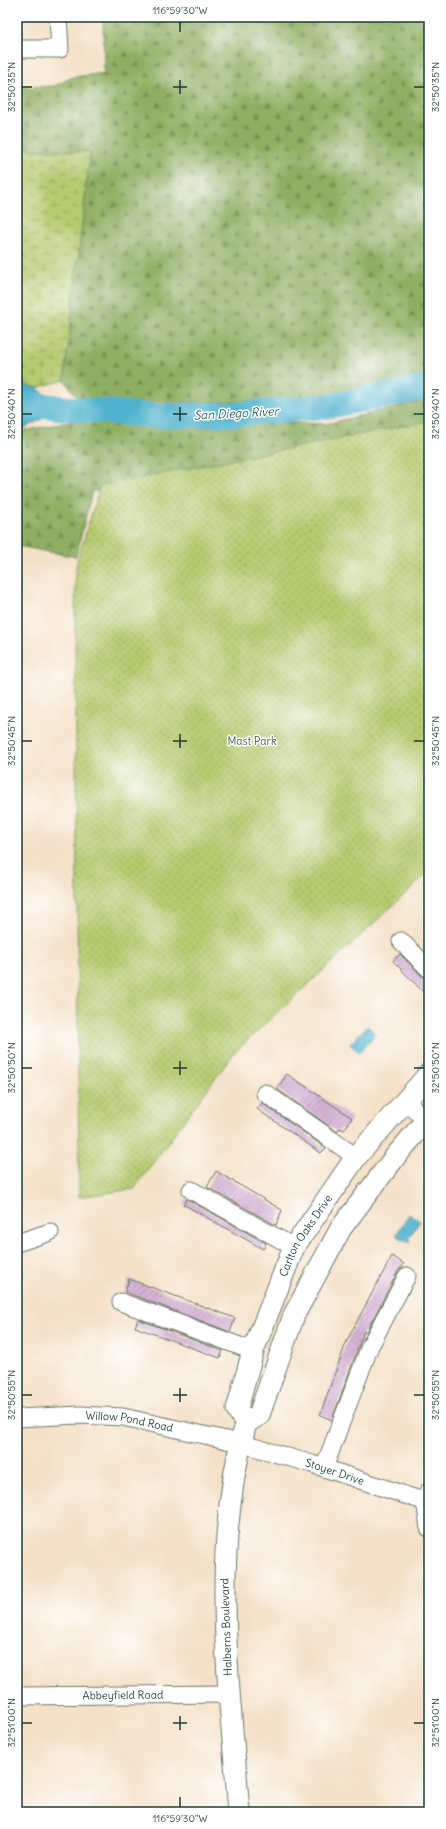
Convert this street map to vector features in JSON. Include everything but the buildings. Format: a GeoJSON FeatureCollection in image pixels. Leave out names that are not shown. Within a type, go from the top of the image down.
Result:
{"type":"FeatureCollection","features":[{"type":"Feature","properties":{"kind":"main road","name":"Carlton Oaks Drive"},"geometry":{"type":"LineString","coordinates":[[246,1424],[237,1409],[253,1351],[294,1247],[356,1157],[429,1074]]}},
{"type":"Feature","properties":{"kind":"main road"},"geometry":{"type":"LineString","coordinates":[[240,1443],[246,1424],[259,1416],[294,1315],[341,1228],[395,1157],[428,1121]]}},
{"type":"Feature","properties":{"kind":"main road","name":"Halberns Boulevard"},"geometry":{"type":"LineString","coordinates":[[239,1812],[229,1694],[224,1577],[230,1502],[240,1443]]}},
{"type":"Feature","properties":{"kind":"street"},"geometry":{"type":"LineString","coordinates":[[17,49],[60,49],[58,17]]}},
{"type":"Feature","properties":{"kind":"street"},"geometry":{"type":"LineString","coordinates":[[401,941],[429,969]]}},
{"type":"Feature","properties":{"kind":"street"},"geometry":{"type":"LineString","coordinates":[[265,1093],[356,1157]]}},
{"type":"Feature","properties":{"kind":"street"},"geometry":{"type":"LineString","coordinates":[[406,1101],[428,1121]]}},
{"type":"Feature","properties":{"kind":"street"},"geometry":{"type":"LineString","coordinates":[[191,1190],[294,1247]]}},
{"type":"Feature","properties":{"kind":"street"},"geometry":{"type":"LineString","coordinates":[[17,1244],[50,1232]]}},
{"type":"Feature","properties":{"kind":"street"},"geometry":{"type":"LineString","coordinates":[[324,1468],[370,1346],[407,1276]]}},
{"type":"Feature","properties":{"kind":"street"},"geometry":{"type":"LineString","coordinates":[[121,1302],[253,1351]]}},
{"type":"Feature","properties":{"kind":"street","name":"Willow Pond Road"},"geometry":{"type":"LineString","coordinates":[[17,1418],[80,1415],[123,1417],[240,1443]]}},
{"type":"Feature","properties":{"kind":"street","name":"Stoyer Drive"},"geometry":{"type":"LineString","coordinates":[[240,1443],[428,1498]]}},
{"type":"Feature","properties":{"kind":"street"},"geometry":{"type":"LineString","coordinates":[[428,1498],[429,1528]]}},
{"type":"Feature","properties":{"kind":"street","name":"Abbeyfield Road"},"geometry":{"type":"LineString","coordinates":[[17,1696],[229,1694]]}},
{"type":"Feature","properties":{"kind":"green space"},"geometry":{"type":"Polygon","coordinates":[[[103,17],[429,17],[429,378],[325,397],[234,402],[81,402],[64,380],[90,153],[17,149],[17,87],[54,86],[73,77],[104,73],[103,17]]]}},
{"type":"Feature","properties":{"kind":"green space"},"geometry":{"type":"Polygon","coordinates":[[[17,149],[90,152],[64,380],[37,388],[17,383],[17,149]]]}},
{"type":"Feature","properties":{"kind":"green space"},"geometry":{"type":"Polygon","coordinates":[[[429,399],[429,443],[116,491],[92,491],[76,557],[17,546],[17,432],[90,418],[240,420],[326,424],[429,399]]]}},
{"type":"Feature","properties":{"kind":"green space","name":"Mast Park"},"geometry":{"type":"Polygon","coordinates":[[[429,421],[429,872],[234,1053],[134,1189],[79,1197],[75,610],[76,565],[100,486],[429,421]]]}},
{"type":"Feature","properties":{"kind":"water"},"geometry":{"type":"Polygon","coordinates":[[[17,383],[37,388],[63,408],[17,432],[17,383]]]}},
{"type":"Feature","properties":{"kind":"water"},"geometry":{"type":"Polygon","coordinates":[[[367,1026],[376,1034],[359,1052],[350,1044],[367,1026]]]}},
{"type":"Feature","properties":{"kind":"water"},"geometry":{"type":"Polygon","coordinates":[[[409,1214],[420,1221],[409,1238],[411,1240],[409,1243],[396,1235],[409,1214]]]}},
{"type":"Feature","properties":{"kind":"waterway","name":"San Diego River"},"geometry":{"type":"LineString","coordinates":[[17,402],[63,408],[157,416],[238,414],[329,406],[429,387]]}}]}
